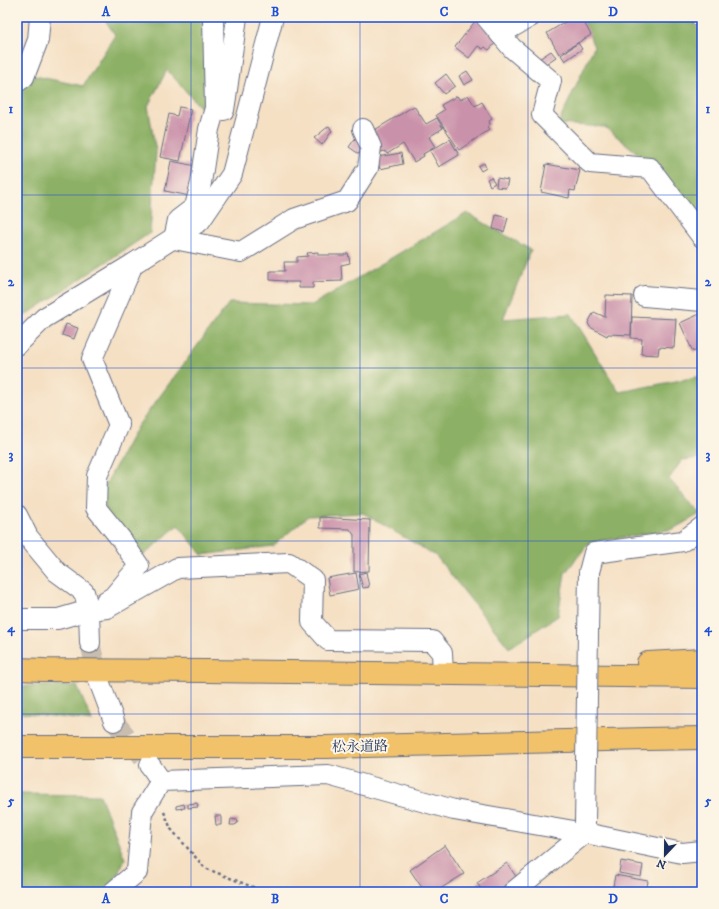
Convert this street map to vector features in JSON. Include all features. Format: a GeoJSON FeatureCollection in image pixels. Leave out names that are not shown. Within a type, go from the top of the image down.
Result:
{"type":"FeatureCollection","features":[{"type":"Feature","properties":{"kind":"highway"},"geometry":{"type":"LineString","coordinates":[[483,674],[702,660]]}},
{"type":"Feature","properties":{"kind":"highway"},"geometry":{"type":"LineString","coordinates":[[17,669],[702,677]]}},
{"type":"Feature","properties":{"kind":"highway","name":"松永道路"},"geometry":{"type":"LineString","coordinates":[[17,747],[325,747],[702,738]]}},
{"type":"Feature","properties":{"kind":"highway"},"geometry":{"type":"LineString","coordinates":[[647,739],[702,750]]}},
{"type":"Feature","properties":{"kind":"street"},"geometry":{"type":"LineString","coordinates":[[17,82],[24,77],[38,40],[40,17]]}},
{"type":"Feature","properties":{"kind":"street"},"geometry":{"type":"LineString","coordinates":[[174,239],[178,220],[195,207],[201,183],[209,129],[215,108],[213,17]]}},
{"type":"Feature","properties":{"kind":"street"},"geometry":{"type":"LineString","coordinates":[[218,195],[208,190],[226,97],[237,17]]}},
{"type":"Feature","properties":{"kind":"street"},"geometry":{"type":"LineString","coordinates":[[17,345],[44,318],[134,264],[200,221],[232,174],[272,17]]}},
{"type":"Feature","properties":{"kind":"street"},"geometry":{"type":"LineString","coordinates":[[486,17],[512,48],[551,81],[542,115],[590,163],[650,168],[702,237]]}},
{"type":"Feature","properties":{"kind":"street"},"geometry":{"type":"LineString","coordinates":[[500,34],[530,17]]}},
{"type":"Feature","properties":{"kind":"street"},"geometry":{"type":"LineString","coordinates":[[174,239],[241,252],[294,219],[347,201],[368,168],[371,147],[363,129]]}},
{"type":"Feature","properties":{"kind":"street"},"geometry":{"type":"LineString","coordinates":[[89,610],[112,597],[139,566],[121,538],[96,508],[97,476],[119,425],[92,359],[134,264]]}},
{"type":"Feature","properties":{"kind":"street"},"geometry":{"type":"LineString","coordinates":[[644,296],[702,300]]}},
{"type":"Feature","properties":{"kind":"street"},"geometry":{"type":"LineString","coordinates":[[17,515],[28,537],[57,572],[84,592],[89,610],[90,643]]}},
{"type":"Feature","properties":{"kind":"street"},"geometry":{"type":"LineString","coordinates":[[513,892],[585,828],[589,572],[594,553],[683,541],[702,527]]}},
{"type":"Feature","properties":{"kind":"street"},"geometry":{"type":"LineString","coordinates":[[17,619],[58,619],[89,610],[108,608],[177,568],[289,563],[313,580],[312,622],[328,640],[432,641],[442,653],[443,673]]}},
{"type":"Feature","properties":{"kind":"street"},"geometry":{"type":"LineString","coordinates":[[99,681],[114,721]]}},
{"type":"Feature","properties":{"kind":"street"},"geometry":{"type":"LineString","coordinates":[[325,747],[328,774]]}},
{"type":"Feature","properties":{"kind":"street"},"geometry":{"type":"LineString","coordinates":[[150,765],[161,781]]}},
{"type":"Feature","properties":{"kind":"street"},"geometry":{"type":"LineString","coordinates":[[161,781],[328,774],[454,810],[585,828],[682,853],[702,851]]}},
{"type":"Feature","properties":{"kind":"street"},"geometry":{"type":"LineString","coordinates":[[113,892],[137,872],[142,812],[161,781]]}},
{"type":"Feature","properties":{"kind":"path"},"geometry":{"type":"LineString","coordinates":[[164,811],[171,829],[205,868],[255,888]]}},
{"type":"Feature","properties":{"kind":"green space"},"geometry":{"type":"Polygon","coordinates":[[[103,17],[230,17],[220,67],[201,108],[167,70],[148,106],[156,152],[150,233],[17,321],[17,90],[35,76],[83,86],[115,35],[103,17]]]}},
{"type":"Feature","properties":{"kind":"green space"},"geometry":{"type":"Polygon","coordinates":[[[582,17],[690,17],[702,34],[702,219],[660,171],[605,127],[558,124],[594,47],[582,17]]]}},
{"type":"Feature","properties":{"kind":"green space"},"geometry":{"type":"Polygon","coordinates":[[[467,213],[531,250],[503,319],[571,314],[619,392],[702,376],[702,458],[682,460],[669,479],[700,514],[673,529],[589,543],[565,573],[558,616],[509,648],[436,556],[363,513],[308,516],[273,546],[202,555],[178,525],[144,555],[107,515],[102,491],[137,427],[229,303],[312,305],[467,213]]]}},
{"type":"Feature","properties":{"kind":"green space"},"geometry":{"type":"Polygon","coordinates":[[[17,686],[77,686],[92,721],[17,712],[17,686]]]}},
{"type":"Feature","properties":{"kind":"green space"},"geometry":{"type":"Polygon","coordinates":[[[17,794],[100,795],[125,859],[109,892],[17,892],[17,794]]]}},
{"type":"Feature","properties":{"kind":"building"},"geometry":{"type":"Polygon","coordinates":[[[565,17],[581,17],[591,35],[559,54],[547,33],[567,21],[565,17]]]}},
{"type":"Feature","properties":{"kind":"building"},"geometry":{"type":"Polygon","coordinates":[[[476,20],[499,39],[489,50],[485,47],[483,49],[478,46],[469,58],[455,47],[476,20]]]}},
{"type":"Feature","properties":{"kind":"building"},"geometry":{"type":"Polygon","coordinates":[[[578,43],[582,49],[565,61],[561,55],[578,43]]]}},
{"type":"Feature","properties":{"kind":"building"},"geometry":{"type":"Polygon","coordinates":[[[551,51],[556,57],[544,65],[539,59],[551,51]]]}},
{"type":"Feature","properties":{"kind":"building"},"geometry":{"type":"Polygon","coordinates":[[[467,71],[473,80],[464,85],[459,76],[467,71]]]}},
{"type":"Feature","properties":{"kind":"building"},"geometry":{"type":"Polygon","coordinates":[[[446,74],[455,86],[444,94],[435,83],[446,74]]]}},
{"type":"Feature","properties":{"kind":"building"},"geometry":{"type":"Polygon","coordinates":[[[468,95],[475,106],[482,102],[492,119],[489,121],[490,124],[487,127],[489,130],[459,150],[436,115],[444,110],[441,105],[457,96],[460,100],[468,95]]]}},
{"type":"Feature","properties":{"kind":"building"},"geometry":{"type":"Polygon","coordinates":[[[414,106],[426,124],[437,118],[443,128],[429,137],[435,147],[423,154],[424,156],[414,162],[403,144],[387,154],[385,151],[376,153],[373,131],[414,106]]]}},
{"type":"Feature","properties":{"kind":"building"},"geometry":{"type":"Polygon","coordinates":[[[179,107],[191,109],[180,161],[160,157],[169,114],[177,116],[179,107]]]}},
{"type":"Feature","properties":{"kind":"building"},"geometry":{"type":"Polygon","coordinates":[[[329,126],[332,131],[322,145],[314,138],[329,126]]]}},
{"type":"Feature","properties":{"kind":"building"},"geometry":{"type":"Polygon","coordinates":[[[357,136],[367,143],[359,154],[349,147],[357,136]]]}},
{"type":"Feature","properties":{"kind":"building"},"geometry":{"type":"Polygon","coordinates":[[[450,139],[459,155],[439,167],[430,151],[450,139]]]}},
{"type":"Feature","properties":{"kind":"building"},"geometry":{"type":"Polygon","coordinates":[[[401,153],[403,164],[380,169],[377,157],[401,153]]]}},
{"type":"Feature","properties":{"kind":"building"},"geometry":{"type":"Polygon","coordinates":[[[171,161],[196,166],[190,196],[165,191],[171,161]]]}},
{"type":"Feature","properties":{"kind":"building"},"geometry":{"type":"Polygon","coordinates":[[[484,163],[486,168],[481,171],[478,166],[484,163]]]}},
{"type":"Feature","properties":{"kind":"building"},"geometry":{"type":"Polygon","coordinates":[[[546,164],[580,170],[575,191],[570,190],[569,198],[541,192],[546,164]]]}},
{"type":"Feature","properties":{"kind":"building"},"geometry":{"type":"Polygon","coordinates":[[[491,177],[495,183],[490,186],[487,179],[491,177]]]}},
{"type":"Feature","properties":{"kind":"building"},"geometry":{"type":"Polygon","coordinates":[[[497,178],[508,180],[506,188],[496,187],[497,178]]]}},
{"type":"Feature","properties":{"kind":"building"},"geometry":{"type":"Polygon","coordinates":[[[496,215],[508,218],[504,232],[493,229],[496,215]]]}},
{"type":"Feature","properties":{"kind":"building"},"geometry":{"type":"Polygon","coordinates":[[[318,252],[318,255],[344,255],[348,253],[350,263],[341,265],[342,281],[313,282],[313,288],[299,288],[299,282],[270,280],[270,271],[285,271],[284,262],[297,262],[297,257],[308,256],[307,253],[318,252]]]}},
{"type":"Feature","properties":{"kind":"building"},"geometry":{"type":"Polygon","coordinates":[[[606,295],[632,296],[631,335],[608,334],[607,336],[590,327],[588,323],[594,312],[605,317],[606,295]]]}},
{"type":"Feature","properties":{"kind":"building"},"geometry":{"type":"Polygon","coordinates":[[[702,313],[702,348],[693,352],[680,323],[702,313]]]}},
{"type":"Feature","properties":{"kind":"building"},"geometry":{"type":"Polygon","coordinates":[[[632,317],[676,319],[674,348],[659,347],[658,355],[641,354],[642,339],[631,338],[632,317]]]}},
{"type":"Feature","properties":{"kind":"building"},"geometry":{"type":"Polygon","coordinates":[[[66,324],[78,328],[74,339],[62,335],[66,324]]]}},
{"type":"Feature","properties":{"kind":"building"},"geometry":{"type":"Polygon","coordinates":[[[320,517],[370,520],[369,571],[354,572],[354,535],[350,529],[320,528],[320,517]]]}},
{"type":"Feature","properties":{"kind":"building"},"geometry":{"type":"Polygon","coordinates":[[[366,572],[369,587],[363,588],[359,574],[366,572]]]}},
{"type":"Feature","properties":{"kind":"building"},"geometry":{"type":"Polygon","coordinates":[[[356,573],[359,589],[330,595],[327,578],[356,573]]]}},
{"type":"Feature","properties":{"kind":"building"},"geometry":{"type":"Polygon","coordinates":[[[197,803],[198,807],[188,808],[188,804],[197,803]]]}},
{"type":"Feature","properties":{"kind":"building"},"geometry":{"type":"Polygon","coordinates":[[[184,804],[185,808],[176,809],[176,806],[184,804]]]}},
{"type":"Feature","properties":{"kind":"building"},"geometry":{"type":"Polygon","coordinates":[[[215,816],[221,816],[221,825],[216,825],[215,816]]]}},
{"type":"Feature","properties":{"kind":"building"},"geometry":{"type":"Polygon","coordinates":[[[231,819],[238,820],[237,824],[230,825],[231,819]]]}},
{"type":"Feature","properties":{"kind":"building"},"geometry":{"type":"Polygon","coordinates":[[[445,845],[464,874],[435,892],[425,892],[410,870],[445,845]]]}},
{"type":"Feature","properties":{"kind":"building"},"geometry":{"type":"Polygon","coordinates":[[[621,861],[643,865],[641,877],[619,873],[621,861]]]}},
{"type":"Feature","properties":{"kind":"building"},"geometry":{"type":"Polygon","coordinates":[[[507,863],[519,881],[503,892],[483,892],[477,883],[507,863]]]}},
{"type":"Feature","properties":{"kind":"building"},"geometry":{"type":"Polygon","coordinates":[[[615,875],[648,881],[646,892],[612,892],[615,875]]]}},
{"type":"Feature","properties":{"kind":"tunnel"},"geometry":{"type":"LineString","coordinates":[[90,643],[99,681]]}},
{"type":"Feature","properties":{"kind":"tunnel"},"geometry":{"type":"LineString","coordinates":[[114,721],[143,757]]}}]}
